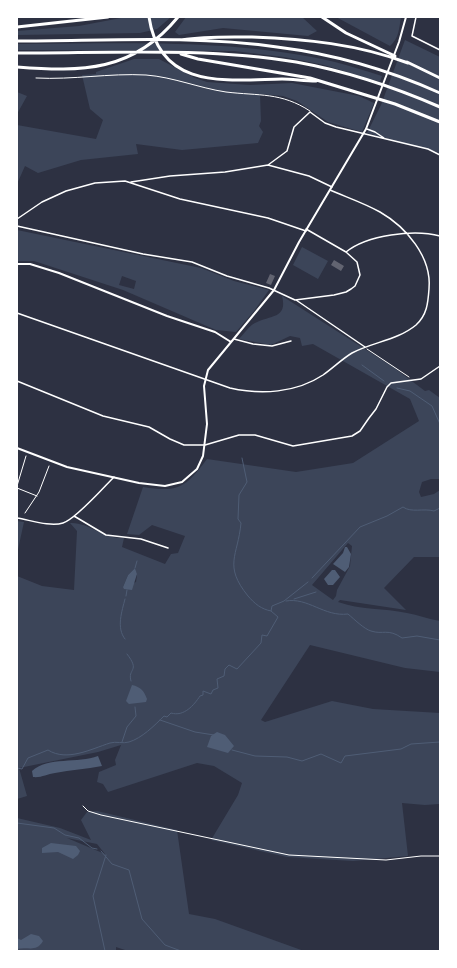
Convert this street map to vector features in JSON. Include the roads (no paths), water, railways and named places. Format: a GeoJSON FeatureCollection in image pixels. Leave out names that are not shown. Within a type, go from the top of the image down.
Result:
{"type":"FeatureCollection","features":[{"type":"Feature","properties":{"kind":"highway"},"geometry":{"type":"LineString","coordinates":[[17,27],[108,17]]}},
{"type":"Feature","properties":{"kind":"highway"},"geometry":{"type":"LineString","coordinates":[[149,17],[154,34],[164,53],[178,66],[198,76],[225,81],[283,79],[319,81]]}},
{"type":"Feature","properties":{"kind":"highway"},"geometry":{"type":"LineString","coordinates":[[17,67],[72,70],[110,64],[143,49],[178,17]]}},
{"type":"Feature","properties":{"kind":"highway"},"geometry":{"type":"LineString","coordinates":[[322,17],[346,33],[440,78]]}},
{"type":"Feature","properties":{"kind":"highway"},"geometry":{"type":"LineString","coordinates":[[176,41],[198,37],[289,39],[358,47],[408,63]]}},
{"type":"Feature","properties":{"kind":"highway"},"geometry":{"type":"LineString","coordinates":[[17,41],[176,41],[258,45],[315,53],[367,67],[440,93]]}},
{"type":"Feature","properties":{"kind":"highway"},"geometry":{"type":"LineString","coordinates":[[17,53],[176,53],[246,56],[318,67],[387,86],[440,107]]}},
{"type":"Feature","properties":{"kind":"highway"},"geometry":{"type":"LineString","coordinates":[[176,53],[198,59],[275,71],[319,81],[395,104],[440,122]]}},
{"type":"Feature","properties":{"kind":"street"},"geometry":{"type":"LineString","coordinates":[[17,448],[67,467],[165,486],[176,484],[188,478],[197,469],[203,456],[205,445],[207,424],[205,380],[210,366],[274,290],[306,230],[366,129],[377,104],[399,42],[406,17]]}},
{"type":"Feature","properties":{"kind":"street"},"geometry":{"type":"LineString","coordinates":[[416,17],[412,36],[440,50]]}},
{"type":"Feature","properties":{"kind":"street"},"geometry":{"type":"LineString","coordinates":[[268,165],[288,151],[294,127],[310,112],[325,123],[386,140],[428,149],[440,155]]}},
{"type":"Feature","properties":{"kind":"street"},"geometry":{"type":"LineString","coordinates":[[366,129],[375,132],[386,140]]}},
{"type":"Feature","properties":{"kind":"street"},"geometry":{"type":"LineString","coordinates":[[17,219],[42,202],[71,189],[104,182],[129,182],[177,175],[225,172],[268,165],[309,176],[332,187]]}},
{"type":"Feature","properties":{"kind":"street"},"geometry":{"type":"LineString","coordinates":[[129,182],[140,187],[180,199],[268,218],[306,230],[346,252],[354,258],[359,266],[360,275],[355,286],[346,292],[294,300]]}},
{"type":"Feature","properties":{"kind":"street"},"geometry":{"type":"LineString","coordinates":[[17,313],[205,380],[240,390],[266,392],[285,390],[318,378],[352,353],[396,336],[412,328],[420,320],[426,310],[430,286],[429,272],[418,248],[407,234],[380,212],[330,190]]}},
{"type":"Feature","properties":{"kind":"street"},"geometry":{"type":"LineString","coordinates":[[17,226],[143,254],[192,262],[274,290],[294,300],[365,347]]}},
{"type":"Feature","properties":{"kind":"street"},"geometry":{"type":"LineString","coordinates":[[346,252],[356,246],[376,238],[426,233],[440,236]]}},
{"type":"Feature","properties":{"kind":"street"},"geometry":{"type":"LineString","coordinates":[[17,264],[30,264],[59,272],[167,316],[215,332],[231,342]]}},
{"type":"Feature","properties":{"kind":"street"},"geometry":{"type":"LineString","coordinates":[[234,338],[242,342],[272,346],[290,341]]}},
{"type":"Feature","properties":{"kind":"street"},"geometry":{"type":"LineString","coordinates":[[17,381],[109,418],[149,427],[184,445],[205,445],[239,434],[255,435],[293,446],[352,436],[360,430],[376,409],[389,385],[394,381],[414,381],[425,377],[440,366]]}},
{"type":"Feature","properties":{"kind":"street"},"geometry":{"type":"LineString","coordinates":[[17,518],[56,524],[63,523],[74,516],[114,477]]}},
{"type":"Feature","properties":{"kind":"street"},"geometry":{"type":"LineString","coordinates":[[74,516],[106,535],[141,539],[168,548]]}},
{"type":"Feature","properties":{"kind":"lane"},"geometry":{"type":"LineString","coordinates":[[36,78],[74,79],[129,75],[160,77],[218,91],[277,96],[293,102],[310,112]]}},
{"type":"Feature","properties":{"kind":"lane"},"geometry":{"type":"LineString","coordinates":[[83,806],[88,811],[101,815],[289,855],[386,860],[420,856],[440,856]]}},
{"type":"Feature","properties":{"kind":"waterway"},"geometry":{"type":"LineString","coordinates":[[362,365],[384,381]]}},
{"type":"Feature","properties":{"kind":"waterway"},"geometry":{"type":"LineString","coordinates":[[397,388],[410,391],[432,406],[440,424]]}},
{"type":"Feature","properties":{"kind":"waterway"},"geometry":{"type":"LineString","coordinates":[[242,458],[247,482],[239,495],[238,519],[241,523],[235,552],[234,568],[240,585],[248,596],[258,606],[271,611]]}},
{"type":"Feature","properties":{"kind":"waterway"},"geometry":{"type":"LineString","coordinates":[[312,578],[360,527],[387,516],[403,507],[410,510],[434,511],[440,508]]}},
{"type":"Feature","properties":{"kind":"waterway"},"geometry":{"type":"LineString","coordinates":[[135,568],[137,561]]}},
{"type":"Feature","properties":{"kind":"waterway"},"geometry":{"type":"LineString","coordinates":[[17,768],[22,769],[28,758],[48,750],[63,755],[71,755],[112,742],[129,742],[143,735],[164,716],[167,717],[171,713],[176,714],[184,712],[195,703],[200,696],[203,695],[203,691],[211,694],[213,690],[218,688],[217,679],[224,676],[225,669],[229,665],[237,669],[261,643],[262,635],[267,636],[278,617],[271,611],[272,606],[284,601],[308,582]]}},
{"type":"Feature","properties":{"kind":"waterway"},"geometry":{"type":"LineString","coordinates":[[126,596],[127,590]]}},
{"type":"Feature","properties":{"kind":"waterway"},"geometry":{"type":"LineString","coordinates":[[294,599],[316,592]]}},
{"type":"Feature","properties":{"kind":"waterway"},"geometry":{"type":"LineString","coordinates":[[125,599],[120,625],[122,635],[125,639]]}},
{"type":"Feature","properties":{"kind":"waterway"},"geometry":{"type":"LineString","coordinates":[[286,601],[302,602],[331,613],[348,614],[362,626],[371,631],[389,632],[402,638],[417,636],[440,640]]}},
{"type":"Feature","properties":{"kind":"waterway"},"geometry":{"type":"LineString","coordinates":[[127,654],[133,664],[130,677],[131,681]]}},
{"type":"Feature","properties":{"kind":"waterway"},"geometry":{"type":"LineString","coordinates":[[122,742],[127,727],[136,716],[135,707]]}},
{"type":"Feature","properties":{"kind":"waterway"},"geometry":{"type":"LineString","coordinates":[[160,720],[195,732],[214,735]]}},
{"type":"Feature","properties":{"kind":"waterway"},"geometry":{"type":"LineString","coordinates":[[232,750],[255,756],[287,757],[302,761],[321,754],[341,763],[345,756],[401,749],[411,744],[440,742]]}},
{"type":"Feature","properties":{"kind":"waterway"},"geometry":{"type":"LineString","coordinates":[[17,823],[54,828],[65,835],[79,838],[92,848],[97,849]]}},
{"type":"Feature","properties":{"kind":"waterway"},"geometry":{"type":"LineString","coordinates":[[101,851],[112,864],[129,870],[142,919],[165,945],[181,951]]}},
{"type":"Feature","properties":{"kind":"waterway"},"geometry":{"type":"LineString","coordinates":[[105,951],[93,896],[106,855]]}}]}
